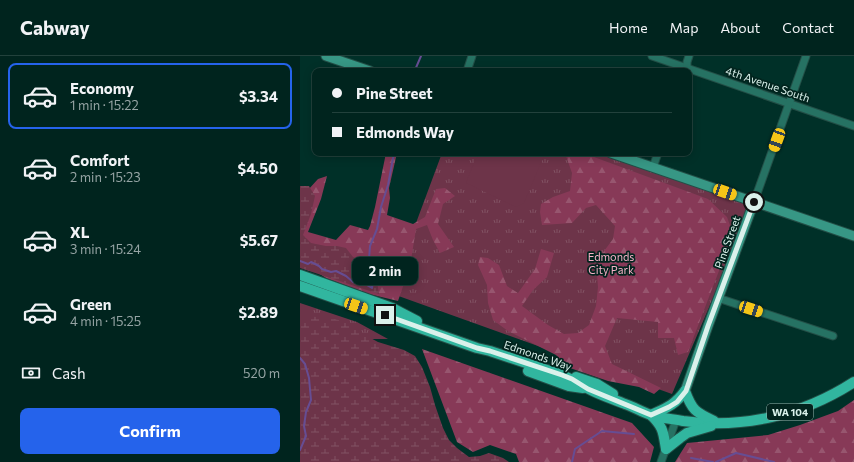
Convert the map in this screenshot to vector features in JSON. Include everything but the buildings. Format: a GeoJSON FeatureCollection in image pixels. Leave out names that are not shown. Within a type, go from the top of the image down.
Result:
{"type":"FeatureCollection","features":[{"type":"Feature","properties":{"kind":"main road","name":"WA 104"},"geometry":{"type":"LineString","coordinates":[[300,275],[392,308],[415,320]]}},
{"type":"Feature","properties":{"kind":"main road","name":"WA 104"},"geometry":{"type":"LineString","coordinates":[[300,281],[597,384],[636,408]]}},
{"type":"Feature","properties":{"kind":"main road","name":"Edmonds Way"},"geometry":{"type":"LineString","coordinates":[[300,286],[477,348],[490,357],[569,386],[588,389],[651,415],[676,420],[721,424],[747,422],[781,415],[818,402],[854,382]]}},
{"type":"Feature","properties":{"kind":"main road"},"geometry":{"type":"LineString","coordinates":[[686,391],[677,402],[651,415],[663,429],[666,449],[687,433],[721,424]]}},
{"type":"Feature","properties":{"kind":"main road"},"geometry":{"type":"LineString","coordinates":[[686,391],[692,408],[700,414],[721,424]]}},
{"type":"Feature","properties":{"kind":"street"},"geometry":{"type":"LineString","coordinates":[[326,56],[361,68]]}},
{"type":"Feature","properties":{"kind":"street"},"geometry":{"type":"LineString","coordinates":[[468,68],[472,56]]}},
{"type":"Feature","properties":{"kind":"street","name":"4th Avenue South"},"geometry":{"type":"LineString","coordinates":[[652,56],[682,68]]}},
{"type":"Feature","properties":{"kind":"street"},"geometry":{"type":"LineString","coordinates":[[687,68],[689,56]]}},
{"type":"Feature","properties":{"kind":"street","name":"Pine Street"},"geometry":{"type":"LineString","coordinates":[[686,391],[718,298],[790,104],[806,56]]}},
{"type":"Feature","properties":{"kind":"street","name":"4th Avenue South"},"geometry":{"type":"LineString","coordinates":[[692,72],[854,126]]}},
{"type":"Feature","properties":{"kind":"street"},"geometry":{"type":"LineString","coordinates":[[620,156],[854,236]]}},
{"type":"Feature","properties":{"kind":"street"},"geometry":{"type":"LineString","coordinates":[[653,167],[657,156]]}},
{"type":"Feature","properties":{"kind":"street"},"geometry":{"type":"LineString","coordinates":[[718,298],[833,336]]}},
{"type":"Feature","properties":{"kind":"street"},"geometry":{"type":"LineString","coordinates":[[661,462],[676,420]]}},
{"type":"Feature","properties":{"kind":"green space"},"geometry":{"type":"Polygon","coordinates":[[[385,156],[396,156],[389,188],[390,198],[387,215],[413,224],[425,217],[436,189],[445,188],[455,196],[443,204],[438,224],[454,247],[440,253],[427,225],[416,229],[410,266],[398,301],[369,294],[326,278],[309,267],[302,256],[300,219],[308,190],[318,179],[327,176],[321,199],[308,232],[336,240],[350,225],[368,230],[375,207],[385,156]]]}},
{"type":"Feature","properties":{"kind":"green space","name":"Edmonds City Park"},"geometry":{"type":"Polygon","coordinates":[[[441,156],[619,156],[754,202],[672,394],[379,289],[416,223],[441,156]]]}},
{"type":"Feature","properties":{"kind":"green space"},"geometry":{"type":"Polygon","coordinates":[[[479,156],[544,156],[524,203],[516,207],[466,183],[475,160],[479,156]]]}},
{"type":"Feature","properties":{"kind":"green space"},"geometry":{"type":"Polygon","coordinates":[[[566,156],[591,156],[708,199],[727,217],[733,234],[688,352],[678,355],[674,338],[658,338],[658,322],[617,318],[605,346],[612,364],[661,388],[654,394],[639,387],[608,381],[567,367],[556,355],[508,331],[493,320],[488,303],[487,285],[478,265],[480,257],[488,258],[499,265],[507,286],[518,293],[535,269],[541,249],[554,253],[547,277],[533,290],[522,306],[548,325],[564,334],[578,333],[589,325],[596,306],[598,287],[596,262],[613,239],[615,226],[596,205],[586,208],[572,223],[542,225],[540,212],[541,204],[553,197],[570,191],[572,173],[566,156]]]}},
{"type":"Feature","properties":{"kind":"green space"},"geometry":{"type":"Polygon","coordinates":[[[300,186],[309,186],[315,196],[311,214],[303,235],[311,243],[346,248],[353,257],[359,259],[364,268],[377,281],[379,294],[300,268],[300,186]]]}},
{"type":"Feature","properties":{"kind":"green space"},"geometry":{"type":"Polygon","coordinates":[[[300,303],[357,322],[388,339],[355,339],[300,318],[300,303]]]}},
{"type":"Feature","properties":{"kind":"green space"},"geometry":{"type":"Polygon","coordinates":[[[300,314],[304,316],[343,321],[378,342],[404,350],[415,356],[422,367],[443,428],[449,440],[469,457],[489,453],[509,462],[300,462],[300,314]]]}},
{"type":"Feature","properties":{"kind":"green space"},"geometry":{"type":"Polygon","coordinates":[[[422,349],[632,423],[654,447],[650,462],[519,462],[516,454],[490,445],[473,452],[457,442],[422,349]]]}},
{"type":"Feature","properties":{"kind":"green space"},"geometry":{"type":"Polygon","coordinates":[[[854,400],[854,462],[675,462],[687,443],[768,435],[838,411],[854,400]]]}},
{"type":"Feature","properties":{"kind":"waterway"},"geometry":{"type":"LineString","coordinates":[[416,68],[421,56]]}},
{"type":"Feature","properties":{"kind":"waterway"},"geometry":{"type":"LineString","coordinates":[[300,261],[308,264],[311,262],[322,269],[331,272],[336,271],[346,276],[353,282],[365,284],[372,288],[373,281],[369,259],[370,246],[377,229],[393,156]]}},
{"type":"Feature","properties":{"kind":"waterway"},"geometry":{"type":"LineString","coordinates":[[300,358],[305,364],[309,378],[311,400],[306,412],[304,426],[306,436],[300,450]]}},
{"type":"Feature","properties":{"kind":"waterway"},"geometry":{"type":"LineString","coordinates":[[572,462],[575,449],[602,431],[634,434]]}},
{"type":"Feature","properties":{"kind":"waterway"},"geometry":{"type":"LineString","coordinates":[[716,462],[736,453],[774,462]]}},
{"type":"Feature","properties":{"kind":"waterway"},"geometry":{"type":"LineString","coordinates":[[691,458],[713,462]]}},
{"type":"Feature","properties":{"kind":"route"},"geometry":{"type":"LineString","coordinates":[[385,315],[477,348],[562,375],[572,379],[588,389],[651,415],[677,402],[686,391],[708,326],[754,202]]}}]}
